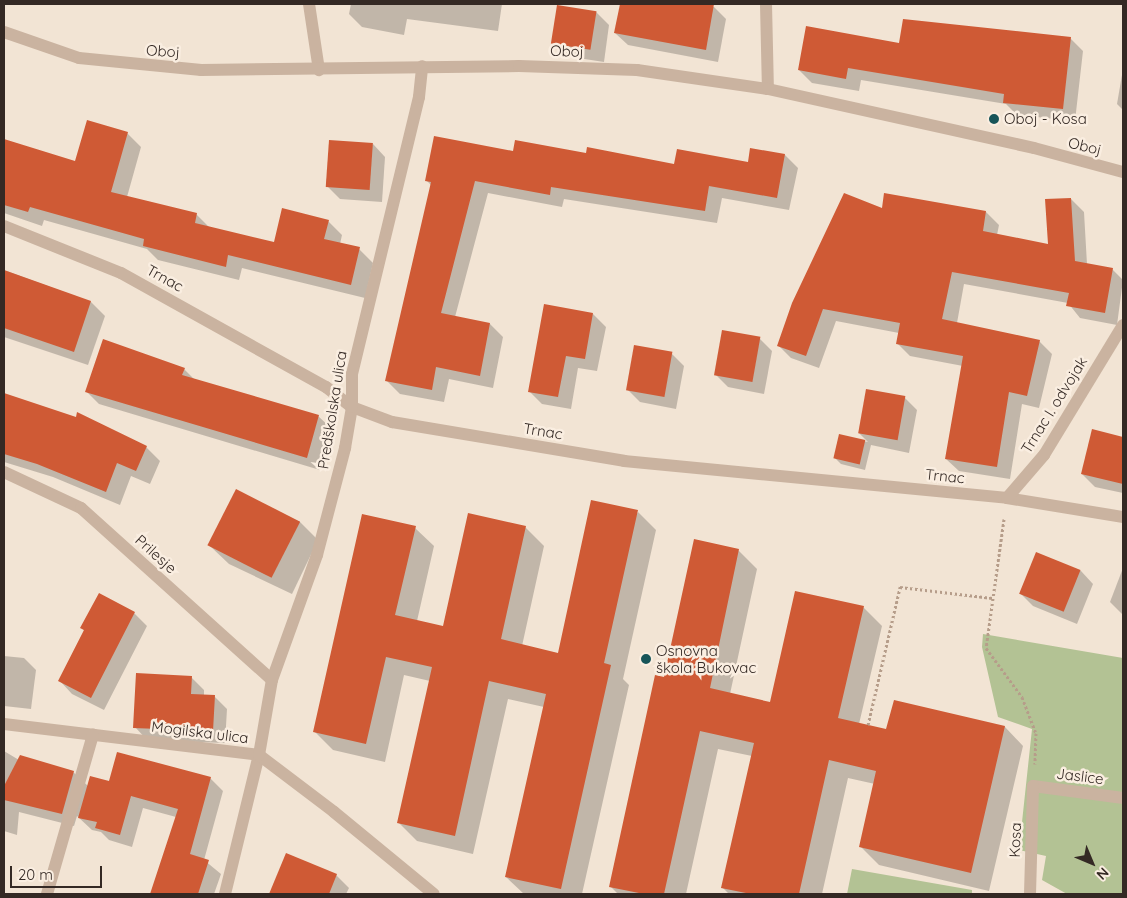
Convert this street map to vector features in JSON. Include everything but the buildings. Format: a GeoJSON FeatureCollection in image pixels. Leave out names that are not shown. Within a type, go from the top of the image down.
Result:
{"type":"FeatureCollection","features":[{"type":"Feature","properties":{"kind":"street"},"geometry":{"type":"LineString","coordinates":[[310,4],[319,70]]}},
{"type":"Feature","properties":{"kind":"street"},"geometry":{"type":"LineString","coordinates":[[766,4],[768,89]]}},
{"type":"Feature","properties":{"kind":"street","name":"Oboj"},"geometry":{"type":"LineString","coordinates":[[4,32],[78,58],[134,66],[319,70],[422,66],[637,70],[768,89],[1034,148],[1123,172]]}},
{"type":"Feature","properties":{"kind":"street","name":"Predškolska ulica"},"geometry":{"type":"LineString","coordinates":[[225,894],[259,756],[272,680],[317,555],[345,448],[352,407],[352,374],[420,97],[422,66]]}},
{"type":"Feature","properties":{"kind":"street","name":"Trnac"},"geometry":{"type":"LineString","coordinates":[[4,226],[122,273],[326,387],[352,407],[392,422],[624,460],[1007,498],[1123,517]]}},
{"type":"Feature","properties":{"kind":"street","name":"Trnac I. odvojak"},"geometry":{"type":"LineString","coordinates":[[1007,498],[1044,455],[1123,325]]}},
{"type":"Feature","properties":{"kind":"street","name":"Prilesje"},"geometry":{"type":"LineString","coordinates":[[4,472],[81,508],[272,680]]}},
{"type":"Feature","properties":{"kind":"street","name":"Mogilska ulica"},"geometry":{"type":"LineString","coordinates":[[4,724],[259,756],[334,812],[434,894]]}},
{"type":"Feature","properties":{"kind":"street"},"geometry":{"type":"LineString","coordinates":[[48,894],[93,735]]}},
{"type":"Feature","properties":{"kind":"street","name":"Jaslice"},"geometry":{"type":"LineString","coordinates":[[1033,786],[1123,798]]}},
{"type":"Feature","properties":{"kind":"street","name":"Kosa"},"geometry":{"type":"LineString","coordinates":[[1030,894],[1033,786]]}},
{"type":"Feature","properties":{"kind":"path"},"geometry":{"type":"LineString","coordinates":[[1007,498],[986,648],[1022,697],[1036,733],[1033,786]]}},
{"type":"Feature","properties":{"kind":"path"},"geometry":{"type":"LineString","coordinates":[[868,725],[900,587],[992,598]]}},
{"type":"Feature","properties":{"kind":"green space"},"geometry":{"type":"Polygon","coordinates":[[[983,634],[1123,658],[1123,894],[1067,894],[1042,880],[1046,856],[1019,850],[1032,729],[998,717],[982,647],[983,634]]]}},
{"type":"Feature","properties":{"kind":"green space"},"geometry":{"type":"Polygon","coordinates":[[[852,869],[972,890],[972,894],[847,894],[852,869]]]}},
{"type":"Feature","properties":{"kind":"place","name":"Oboj - Kosa"},"geometry":{"type":"Point","coordinates":[994,119]}},
{"type":"Feature","properties":{"kind":"place","name":"Osnovna škola Bukovac"},"geometry":{"type":"Point","coordinates":[646,659]}}]}
